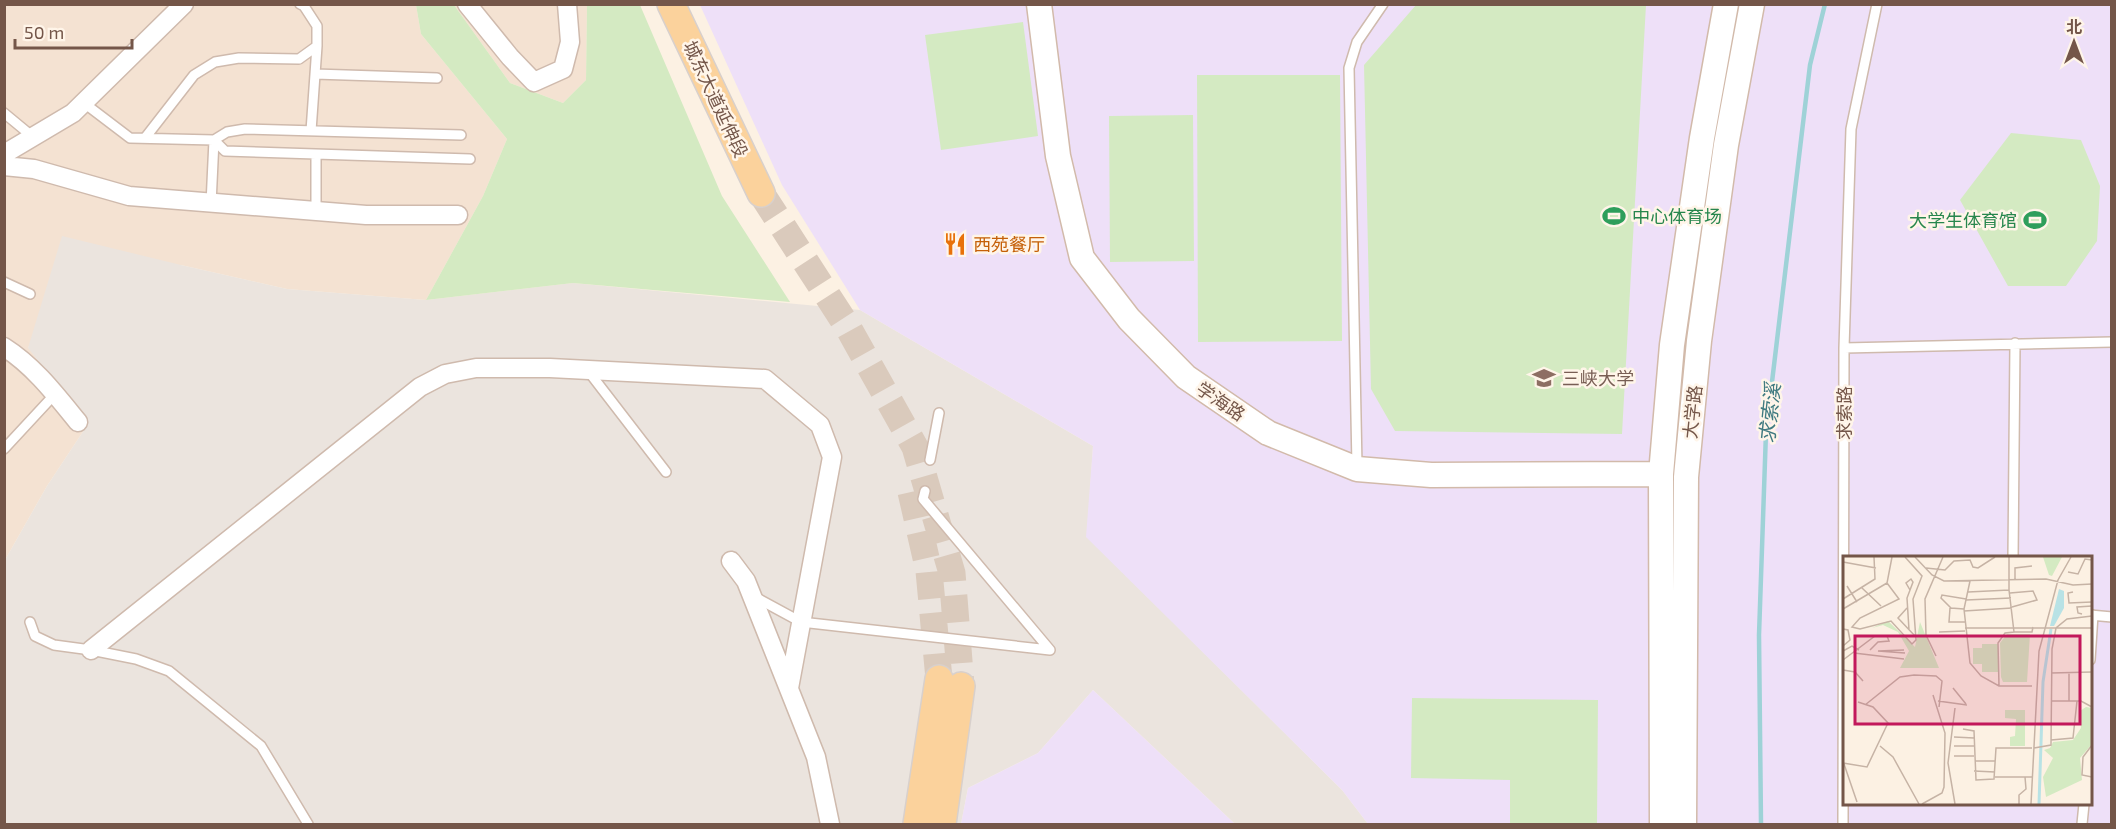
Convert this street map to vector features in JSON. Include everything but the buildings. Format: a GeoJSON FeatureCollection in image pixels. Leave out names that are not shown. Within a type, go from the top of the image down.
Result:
{"type":"FeatureCollection","features":[{"type":"Feature","properties":{"kind":"main road","name":"城东大道延伸段"},"geometry":{"type":"LineString","coordinates":[[659,4],[754,193],[671,4]]}},
{"type":"Feature","properties":{"kind":"main road","name":"学海路"},"geometry":{"type":"LineString","coordinates":[[1039,4],[1058,156],[1082,258],[1129,319],[1186,377],[1268,433],[1357,469],[1431,475],[1661,474]]}},
{"type":"Feature","properties":{"kind":"main road","name":"大学路"},"geometry":{"type":"LineString","coordinates":[[1662,825],[1661,474],[1672,345],[1702,138],[1726,4]]}},
{"type":"Feature","properties":{"kind":"main road","name":"大学路"},"geometry":{"type":"LineString","coordinates":[[1684,825],[1686,477],[1699,341],[1726,146],[1752,4]]}},
{"type":"Feature","properties":{"kind":"main road"},"geometry":{"type":"LineString","coordinates":[[917,825],[950,682],[942,825]]}},
{"type":"Feature","properties":{"kind":"street"},"geometry":{"type":"LineString","coordinates":[[4,153],[73,113],[184,4]]}},
{"type":"Feature","properties":{"kind":"street"},"geometry":{"type":"LineString","coordinates":[[467,4],[510,57],[534,82],[563,69],[570,42],[567,4]]}},
{"type":"Feature","properties":{"kind":"street"},"geometry":{"type":"LineString","coordinates":[[4,166],[34,169],[129,196],[366,215],[458,215]]}},
{"type":"Feature","properties":{"kind":"street"},"geometry":{"type":"LineString","coordinates":[[4,347],[21,358],[56,393],[78,422]]}},
{"type":"Feature","properties":{"kind":"street"},"geometry":{"type":"LineString","coordinates":[[91,650],[420,387],[445,374],[476,368],[588,370],[765,380],[820,425],[832,457],[789,688]]}},
{"type":"Feature","properties":{"kind":"street"},"geometry":{"type":"LineString","coordinates":[[731,561],[746,581],[816,757],[830,825]]}},
{"type":"Feature","properties":{"kind":"lane"},"geometry":{"type":"LineString","coordinates":[[300,4],[304,6],[317,26],[311,131]]}},
{"type":"Feature","properties":{"kind":"lane"},"geometry":{"type":"LineString","coordinates":[[1357,469],[1349,68],[1357,42],[1383,4]]}},
{"type":"Feature","properties":{"kind":"lane","name":"求索路"},"geometry":{"type":"LineString","coordinates":[[1844,556],[1844,348],[1851,129],[1877,4]]}},
{"type":"Feature","properties":{"kind":"lane"},"geometry":{"type":"LineString","coordinates":[[145,138],[194,75],[215,62],[239,58],[299,59],[317,46]]}},
{"type":"Feature","properties":{"kind":"lane"},"geometry":{"type":"LineString","coordinates":[[315,74],[437,78]]}},
{"type":"Feature","properties":{"kind":"lane"},"geometry":{"type":"LineString","coordinates":[[84,103],[130,138],[214,140],[227,132],[245,129],[461,135]]}},
{"type":"Feature","properties":{"kind":"lane"},"geometry":{"type":"LineString","coordinates":[[4,113],[33,137]]}},
{"type":"Feature","properties":{"kind":"lane"},"geometry":{"type":"LineString","coordinates":[[214,140],[225,151],[470,159]]}},
{"type":"Feature","properties":{"kind":"lane"},"geometry":{"type":"LineString","coordinates":[[211,204],[214,140]]}},
{"type":"Feature","properties":{"kind":"lane"},"geometry":{"type":"LineString","coordinates":[[316,155],[316,212]]}},
{"type":"Feature","properties":{"kind":"lane"},"geometry":{"type":"LineString","coordinates":[[4,282],[30,294]]}},
{"type":"Feature","properties":{"kind":"lane"},"geometry":{"type":"LineString","coordinates":[[1844,348],[2112,342]]}},
{"type":"Feature","properties":{"kind":"lane"},"geometry":{"type":"LineString","coordinates":[[2013,556],[2015,343]]}},
{"type":"Feature","properties":{"kind":"lane"},"geometry":{"type":"LineString","coordinates":[[588,370],[666,472]]}},
{"type":"Feature","properties":{"kind":"lane"},"geometry":{"type":"LineString","coordinates":[[4,449],[56,393]]}},
{"type":"Feature","properties":{"kind":"lane"},"geometry":{"type":"LineString","coordinates":[[930,460],[939,413]]}},
{"type":"Feature","properties":{"kind":"lane"},"geometry":{"type":"LineString","coordinates":[[751,595],[801,622],[1050,650],[923,500],[925,491]]}},
{"type":"Feature","properties":{"kind":"lane"},"geometry":{"type":"LineString","coordinates":[[2092,615],[2112,616]]}},
{"type":"Feature","properties":{"kind":"lane"},"geometry":{"type":"LineString","coordinates":[[30,622],[35,636],[54,645],[136,659],[169,671],[261,746],[308,825]]}},
{"type":"Feature","properties":{"kind":"lane","name":"求索路"},"geometry":{"type":"LineString","coordinates":[[1843,805],[1843,825]]}},
{"type":"Feature","properties":{"kind":"lane"},"geometry":{"type":"LineString","coordinates":[[2082,825],[2084,805]]}},
{"type":"Feature","properties":{"kind":"shaded area"},"geometry":{"type":"Polygon","coordinates":[[[5,5],[416,5],[421,34],[507,139],[483,196],[426,300],[287,289],[181,265],[28,347],[88,424],[47,486],[5,560],[5,5]]]}},
{"type":"Feature","properties":{"kind":"shaded area"},"geometry":{"type":"Polygon","coordinates":[[[454,5],[587,5],[586,80],[563,103],[510,83],[454,5]]]}},
{"type":"Feature","properties":{"kind":"shaded area","name":"三峡大学"},"geometry":{"type":"Polygon","coordinates":[[[700,5],[2111,5],[2111,824],[1368,824],[1342,790],[1086,537],[1093,446],[860,310],[782,185],[700,5]]]}},
{"type":"Feature","properties":{"kind":"shaded area"},"geometry":{"type":"Polygon","coordinates":[[[62,236],[287,289],[426,300],[573,283],[860,310],[1093,446],[1087,537],[1342,790],[1368,824],[1235,824],[1093,690],[1038,753],[968,788],[961,824],[5,824],[5,560],[47,486],[88,424],[28,348],[62,236]]]}},
{"type":"Feature","properties":{"kind":"shaded area"},"geometry":{"type":"Polygon","coordinates":[[[1093,690],[1235,824],[961,824],[968,788],[1038,753],[1093,690]]]}},
{"type":"Feature","properties":{"kind":"green space"},"geometry":{"type":"Polygon","coordinates":[[[416,5],[454,5],[510,83],[563,103],[586,80],[587,5],[640,5],[722,196],[790,302],[573,283],[426,300],[483,196],[507,139],[421,34],[416,5]]]}},
{"type":"Feature","properties":{"kind":"green space"},"geometry":{"type":"Polygon","coordinates":[[[1416,5],[1646,5],[1622,434],[1395,431],[1371,389],[1364,65],[1416,5]]]}},
{"type":"Feature","properties":{"kind":"green space"},"geometry":{"type":"Polygon","coordinates":[[[1023,22],[1038,136],[941,150],[925,35],[1023,22]]]}},
{"type":"Feature","properties":{"kind":"green space"},"geometry":{"type":"Polygon","coordinates":[[[1197,75],[1340,75],[1342,341],[1198,342],[1197,75]]]}},
{"type":"Feature","properties":{"kind":"green space"},"geometry":{"type":"Polygon","coordinates":[[[1193,115],[1194,261],[1110,262],[1109,116],[1193,115]]]}},
{"type":"Feature","properties":{"kind":"green space","name":"大学生体育馆"},"geometry":{"type":"Polygon","coordinates":[[[2011,133],[2081,140],[2100,186],[2097,241],[2066,286],[2008,286],[1960,200],[2011,133]]]}},
{"type":"Feature","properties":{"kind":"green space"},"geometry":{"type":"Polygon","coordinates":[[[1412,698],[1598,700],[1597,824],[1510,824],[1510,780],[1411,778],[1412,698]]]}},
{"type":"Feature","properties":{"kind":"waterway","name":"求索溪"},"geometry":{"type":"LineString","coordinates":[[1761,824],[1759,635],[1766,432],[1810,65],[1825,4]]}},
{"type":"Feature","properties":{"kind":"tunnel"},"geometry":{"type":"LineString","coordinates":[[761,193],[849,329],[915,447],[952,573],[961,686]]}},
{"type":"Feature","properties":{"kind":"tunnel"},"geometry":{"type":"LineString","coordinates":[[911,492],[929,571],[939,679]]}},
{"type":"Feature","properties":{"kind":"place","name":"中心体育场"},"geometry":{"type":"Point","coordinates":[1614,216]}},
{"type":"Feature","properties":{"kind":"place","name":"大学生体育馆"},"geometry":{"type":"Point","coordinates":[2035,220]}},
{"type":"Feature","properties":{"kind":"place","name":"西苑餐厅"},"geometry":{"type":"Point","coordinates":[955,244]}},
{"type":"Feature","properties":{"kind":"place","name":"三峡大学"},"geometry":{"type":"Point","coordinates":[1544,378]}}]}
